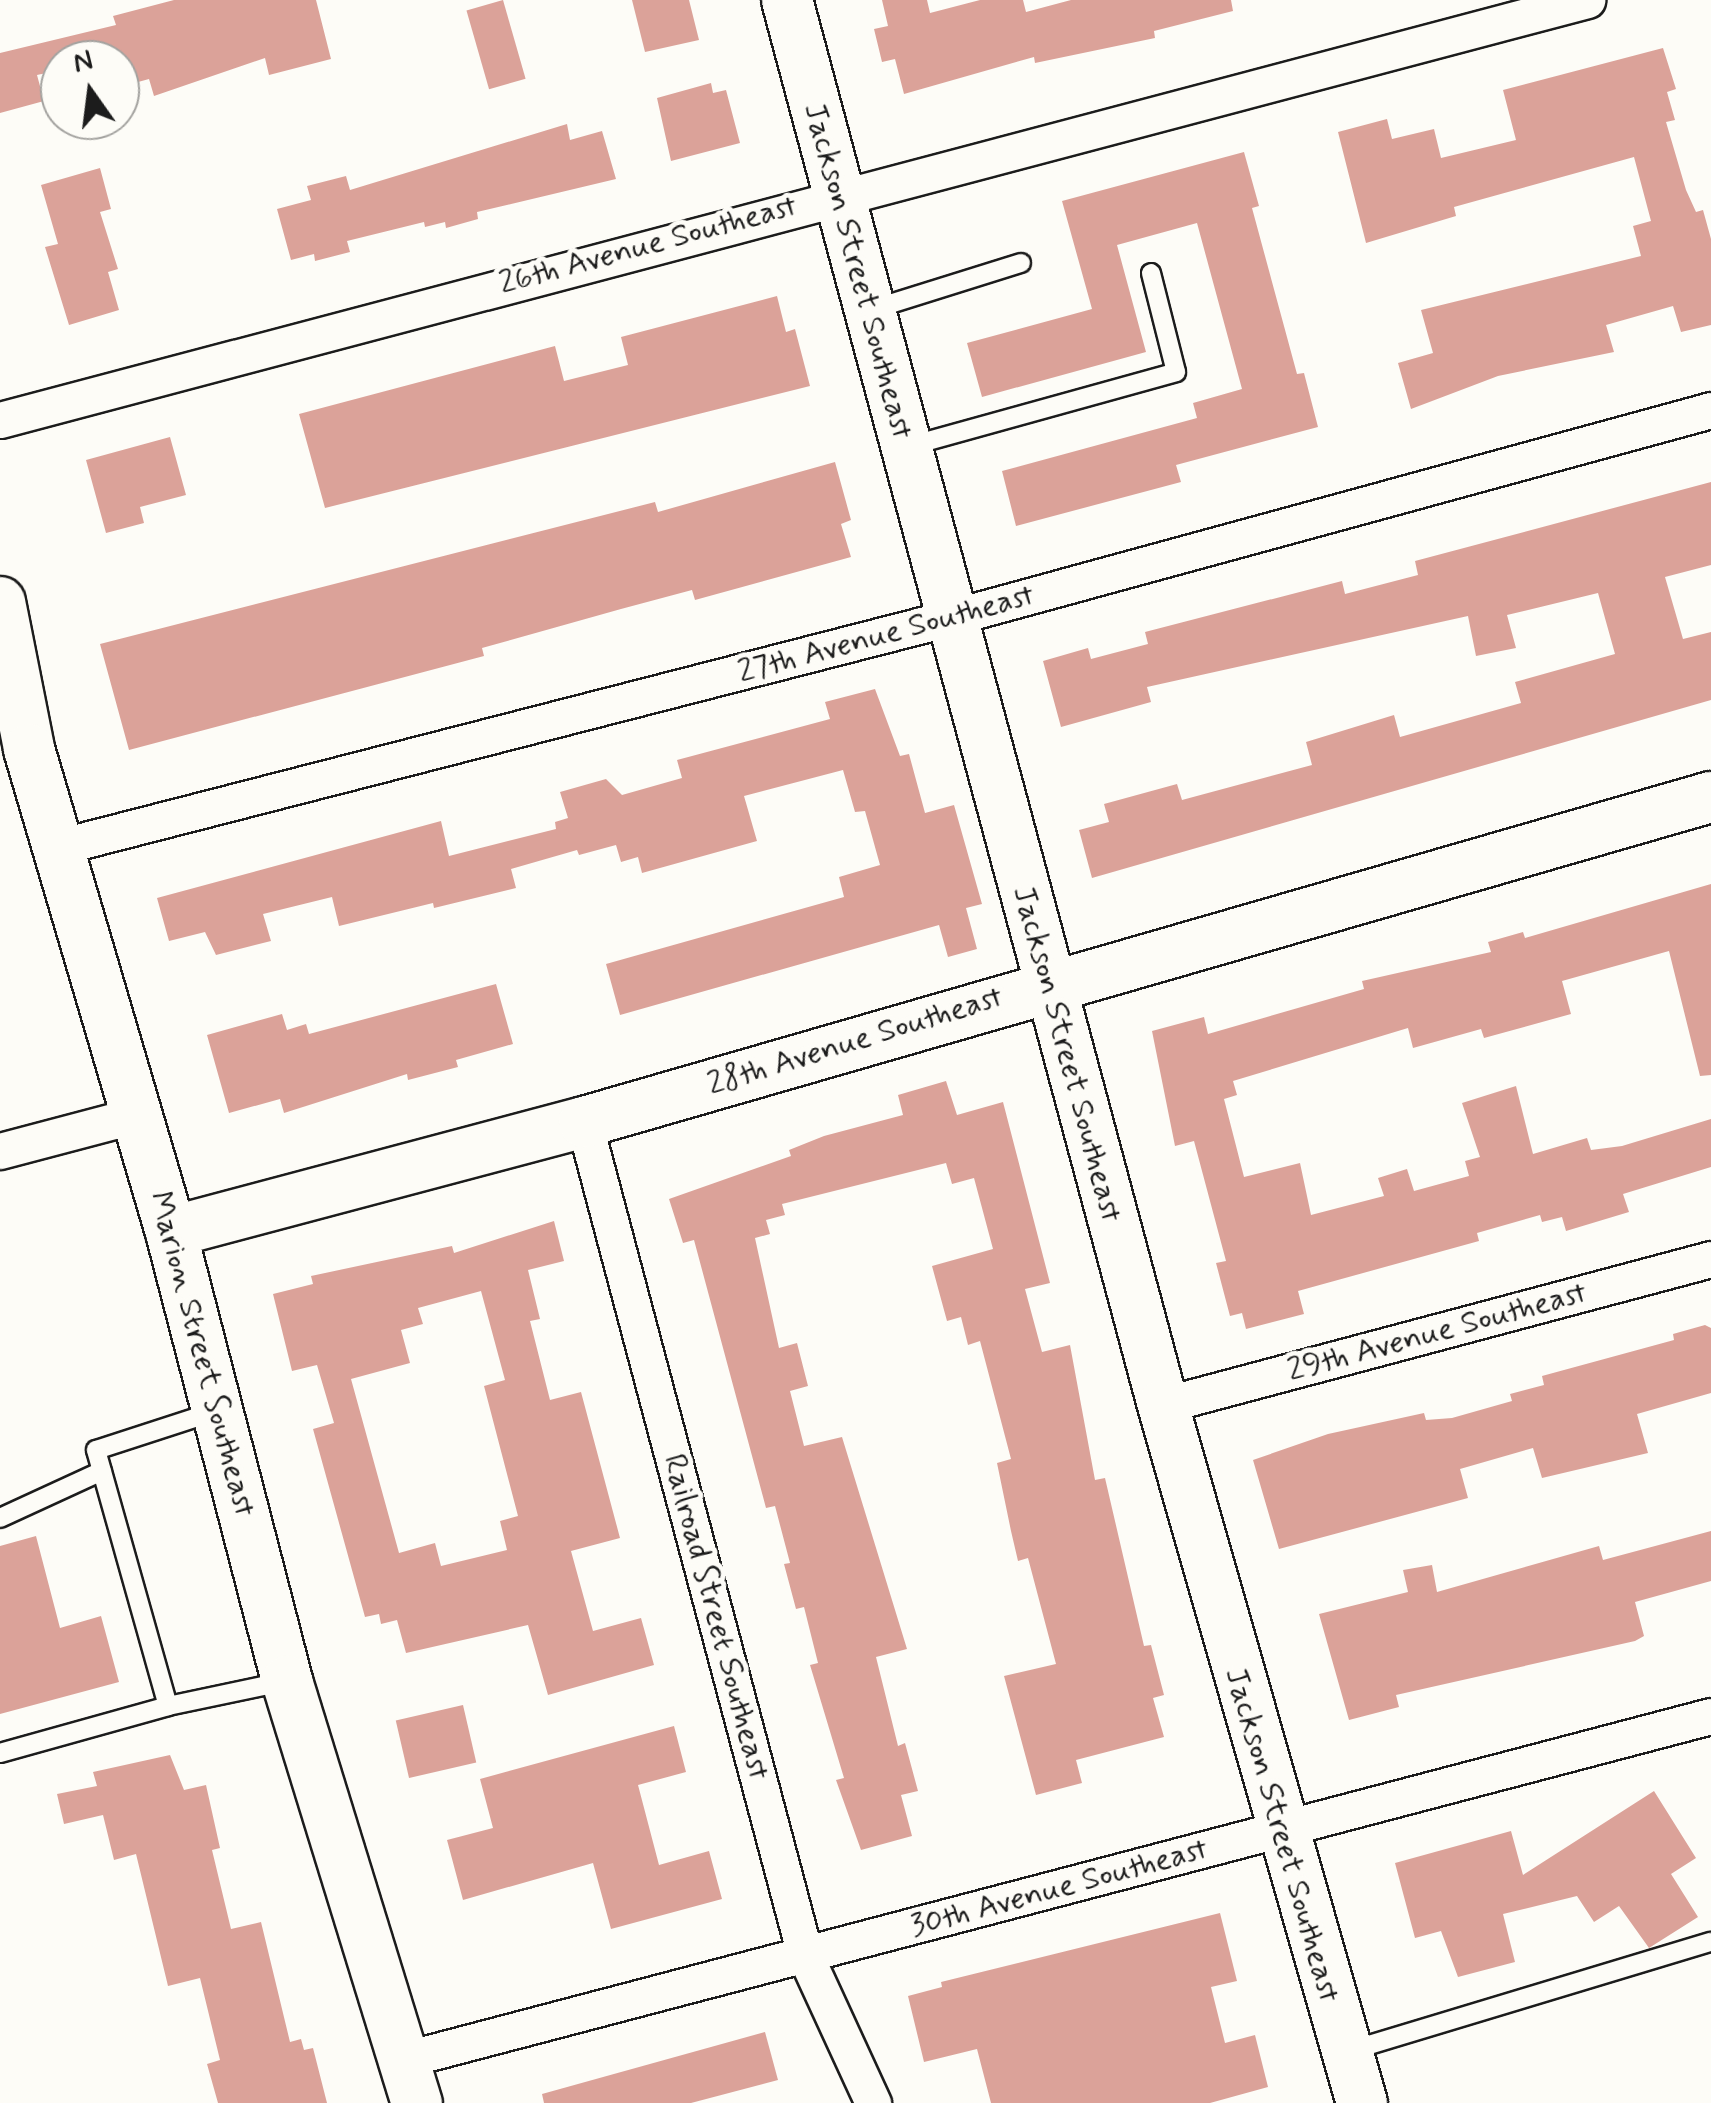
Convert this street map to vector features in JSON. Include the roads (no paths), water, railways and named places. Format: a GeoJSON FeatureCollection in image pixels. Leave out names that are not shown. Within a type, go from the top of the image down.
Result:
{"type":"FeatureCollection","features":[{"type":"Feature","properties":{"kind":"street","name":"Jackson Street Southeast"},"geometry":{"type":"LineString","coordinates":[[787,0],[948,618],[1279,1830],[1362,2103]]}},
{"type":"Feature","properties":{"kind":"street","name":"26th Avenue Southeast"},"geometry":{"type":"LineString","coordinates":[[0,420],[838,194],[1587,0]]}},
{"type":"Feature","properties":{"kind":"street","name":"27th Avenue Southeast"},"geometry":{"type":"LineString","coordinates":[[58,847],[948,618],[1711,410]]}},
{"type":"Feature","properties":{"kind":"street","name":"Marion Street Southeast"},"geometry":{"type":"LineString","coordinates":[[4,629],[29,749],[170,1232],[287,1681],[412,2081]]}},
{"type":"Feature","properties":{"kind":"street","name":"28th Avenue Southeast"},"geometry":{"type":"LineString","coordinates":[[170,1232],[584,1122],[1050,984],[1711,797]]}},
{"type":"Feature","properties":{"kind":"street"},"geometry":{"type":"LineString","coordinates":[[0,1151],[136,1115]]}},
{"type":"Feature","properties":{"kind":"street","name":"Railroad Street Southeast"},"geometry":{"type":"LineString","coordinates":[[584,1122],[806,1954],[873,2103]]}},
{"type":"Feature","properties":{"kind":"street","name":"29th Avenue Southeast"},"geometry":{"type":"LineString","coordinates":[[1163,1404],[1711,1258]]}},
{"type":"Feature","properties":{"kind":"street","name":"30th Avenue Southeast"},"geometry":{"type":"LineString","coordinates":[[412,2081],[806,1954],[1711,1716]]}},
{"type":"Feature","properties":{"kind":"lane"},"geometry":{"type":"LineString","coordinates":[[869,311],[1021,262]]}},
{"type":"Feature","properties":{"kind":"lane"},"geometry":{"type":"LineString","coordinates":[[904,448],[1176,372],[1150,273]]}},
{"type":"Feature","properties":{"kind":"lane"},"geometry":{"type":"LineString","coordinates":[[168,1706],[96,1450],[218,1410]]}},
{"type":"Feature","properties":{"kind":"lane"},"geometry":{"type":"LineString","coordinates":[[0,1518],[102,1472]]}},
{"type":"Feature","properties":{"kind":"lane"},"geometry":{"type":"LineString","coordinates":[[0,1753],[168,1706],[287,1681]]}},
{"type":"Feature","properties":{"kind":"lane"},"geometry":{"type":"LineString","coordinates":[[1344,2052],[1711,1942]]}}]}
